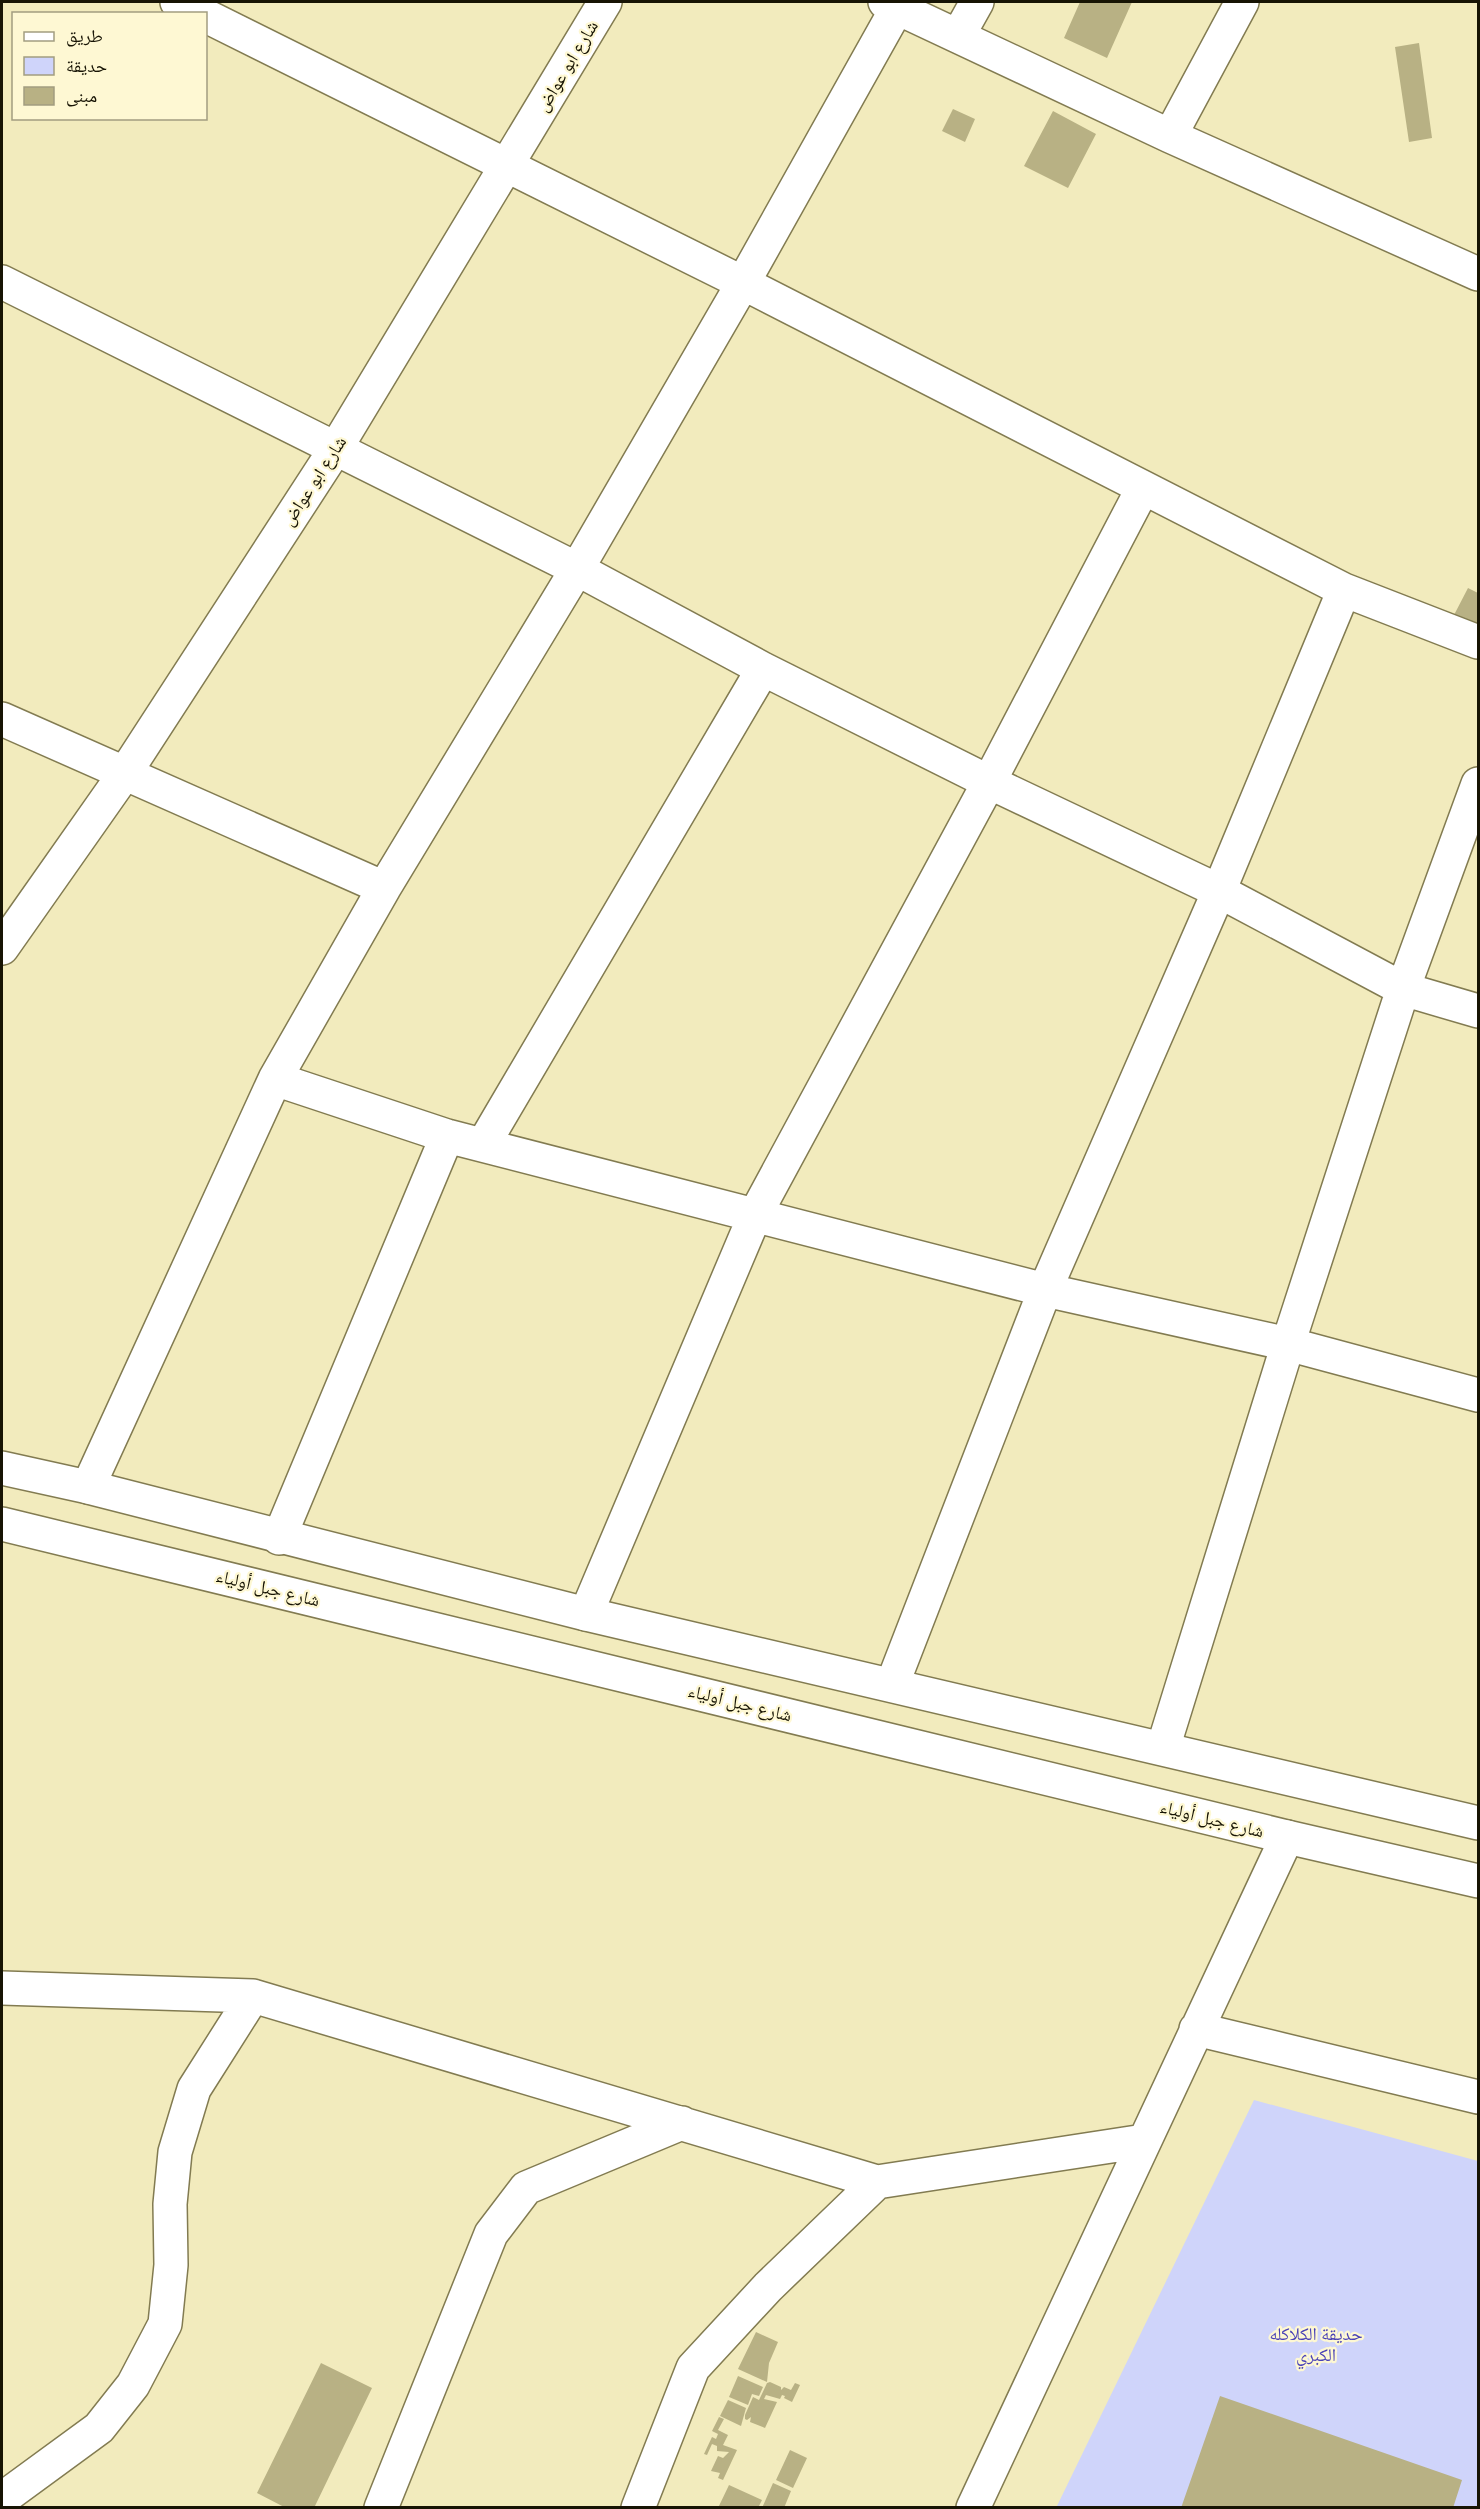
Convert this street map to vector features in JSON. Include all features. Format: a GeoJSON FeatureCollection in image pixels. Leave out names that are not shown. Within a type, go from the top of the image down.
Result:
{"type":"FeatureCollection","features":[{"type":"Feature","properties":{"kind":"street"},"geometry":{"type":"LineString","coordinates":[[177,2],[197,12]]}},
{"type":"Feature","properties":{"kind":"street","name":"شارع ابو عواض"},"geometry":{"type":"LineString","coordinates":[[2,948],[125,773],[336,448],[605,2]]}},
{"type":"Feature","properties":{"kind":"street"},"geometry":{"type":"LineString","coordinates":[[958,36],[977,2]]}},
{"type":"Feature","properties":{"kind":"street"},"geometry":{"type":"LineString","coordinates":[[1170,136],[1242,2]]}},
{"type":"Feature","properties":{"kind":"street"},"geometry":{"type":"LineString","coordinates":[[88,1487],[275,1079],[384,888],[577,569],[743,283],[891,5],[1170,136],[1479,274]]}},
{"type":"Feature","properties":{"kind":"street"},"geometry":{"type":"LineString","coordinates":[[207,16],[743,283],[1344,590],[1479,642]]}},
{"type":"Feature","properties":{"kind":"street"},"geometry":{"type":"LineString","coordinates":[[2,282],[577,569],[763,669],[989,782],[1219,891],[1403,989],[1479,1011]]}},
{"type":"Feature","properties":{"kind":"street"},"geometry":{"type":"LineString","coordinates":[[586,1614],[755,1215],[989,782],[1143,488]]}},
{"type":"Feature","properties":{"kind":"street"},"geometry":{"type":"LineString","coordinates":[[892,1685],[1045,1290],[1219,891],[1344,590]]}},
{"type":"Feature","properties":{"kind":"street"},"geometry":{"type":"LineString","coordinates":[[483,1145],[763,669]]}},
{"type":"Feature","properties":{"kind":"street"},"geometry":{"type":"LineString","coordinates":[[2,719],[384,888]]}},
{"type":"Feature","properties":{"kind":"street"},"geometry":{"type":"LineString","coordinates":[[1163,1748],[1288,1344],[1403,989],[1479,784]]}},
{"type":"Feature","properties":{"kind":"street"},"geometry":{"type":"LineString","coordinates":[[275,1079],[447,1136],[1045,1290],[1288,1344],[1479,1395]]}},
{"type":"Feature","properties":{"kind":"street"},"geometry":{"type":"LineString","coordinates":[[279,1538],[447,1136]]}},
{"type":"Feature","properties":{"kind":"street"},"geometry":{"type":"LineString","coordinates":[[2,1468],[88,1487],[279,1538],[586,1614],[1479,1823]]}},
{"type":"Feature","properties":{"kind":"street","name":"شارع جبل أولياء"},"geometry":{"type":"LineString","coordinates":[[2,1524],[1287,1837],[1479,1881]]}},
{"type":"Feature","properties":{"kind":"street"},"geometry":{"type":"LineString","coordinates":[[973,2508],[1287,1837]]}},
{"type":"Feature","properties":{"kind":"street"},"geometry":{"type":"LineString","coordinates":[[2,1989],[253,1995],[877,2182],[1144,2141]]}},
{"type":"Feature","properties":{"kind":"street"},"geometry":{"type":"LineString","coordinates":[[2,2499],[99,2428],[133,2385],[165,2324],[171,2265],[170,2204],[175,2152],[194,2089],[253,1995]]}},
{"type":"Feature","properties":{"kind":"street"},"geometry":{"type":"LineString","coordinates":[[1196,2030],[1479,2097]]}},
{"type":"Feature","properties":{"kind":"street"},"geometry":{"type":"LineString","coordinates":[[381,2508],[491,2234],[526,2188],[682,2123]]}},
{"type":"Feature","properties":{"kind":"street"},"geometry":{"type":"LineString","coordinates":[[638,2508],[693,2368],[768,2287],[877,2182]]}},
{"type":"Feature","properties":{"kind":"green space","name":"حديقة الكلاكله الكبري"},"geometry":{"type":"Polygon","coordinates":[[[1254,2100],[1478,2161],[1478,2507],[1056,2508],[1254,2100]]]}},
{"type":"Feature","properties":{"kind":"building"},"geometry":{"type":"Polygon","coordinates":[[[1080,2],[1132,2],[1107,58],[1064,38],[1080,2]]]}},
{"type":"Feature","properties":{"kind":"building"},"geometry":{"type":"Polygon","coordinates":[[[1419,43],[1432,138],[1409,142],[1395,47],[1419,43]]]}},
{"type":"Feature","properties":{"kind":"building"},"geometry":{"type":"Polygon","coordinates":[[[953,109],[975,119],[965,142],[942,131],[953,109]]]}},
{"type":"Feature","properties":{"kind":"building"},"geometry":{"type":"Polygon","coordinates":[[[1053,111],[1096,134],[1068,188],[1024,166],[1053,111]]]}},
{"type":"Feature","properties":{"kind":"building"},"geometry":{"type":"Polygon","coordinates":[[[1468,588],[1478,593],[1478,627],[1454,615],[1468,588]]]}},
{"type":"Feature","properties":{"kind":"building"},"geometry":{"type":"Polygon","coordinates":[[[756,2332],[778,2342],[769,2363],[767,2382],[738,2369],[756,2332]]]}},
{"type":"Feature","properties":{"kind":"building"},"geometry":{"type":"Polygon","coordinates":[[[321,2363],[372,2388],[314,2508],[286,2508],[257,2493],[321,2363]]]}},
{"type":"Feature","properties":{"kind":"building"},"geometry":{"type":"Polygon","coordinates":[[[738,2376],[763,2387],[759,2396],[752,2394],[748,2405],[729,2397],[738,2376]]]}},
{"type":"Feature","properties":{"kind":"building"},"geometry":{"type":"Polygon","coordinates":[[[767,2383],[781,2387],[781,2390],[784,2387],[791,2390],[795,2383],[800,2385],[792,2402],[782,2395],[780,2399],[766,2395],[764,2399],[777,2402],[765,2428],[750,2422],[751,2417],[745,2419],[745,2415],[753,2397],[759,2400],[767,2383]]]}},
{"type":"Feature","properties":{"kind":"building"},"geometry":{"type":"Polygon","coordinates":[[[1220,2396],[1462,2480],[1453,2508],[1181,2508],[1220,2396]]]}},
{"type":"Feature","properties":{"kind":"building"},"geometry":{"type":"Polygon","coordinates":[[[728,2400],[746,2408],[741,2426],[720,2416],[728,2400]]]}},
{"type":"Feature","properties":{"kind":"building"},"geometry":{"type":"Polygon","coordinates":[[[719,2417],[724,2419],[718,2430],[728,2435],[723,2445],[737,2450],[723,2480],[718,2478],[720,2473],[711,2471],[718,2456],[723,2458],[729,2452],[717,2451],[717,2446],[712,2444],[707,2455],[704,2454],[712,2437],[716,2439],[718,2434],[712,2431],[719,2417]]]}},
{"type":"Feature","properties":{"kind":"building"},"geometry":{"type":"Polygon","coordinates":[[[790,2450],[807,2458],[793,2488],[776,2480],[790,2450]]]}},
{"type":"Feature","properties":{"kind":"building"},"geometry":{"type":"Polygon","coordinates":[[[773,2483],[791,2491],[784,2508],[762,2508],[773,2483]]]}},
{"type":"Feature","properties":{"kind":"building"},"geometry":{"type":"Polygon","coordinates":[[[729,2485],[762,2500],[758,2508],[718,2508],[729,2485]]]}}]}
